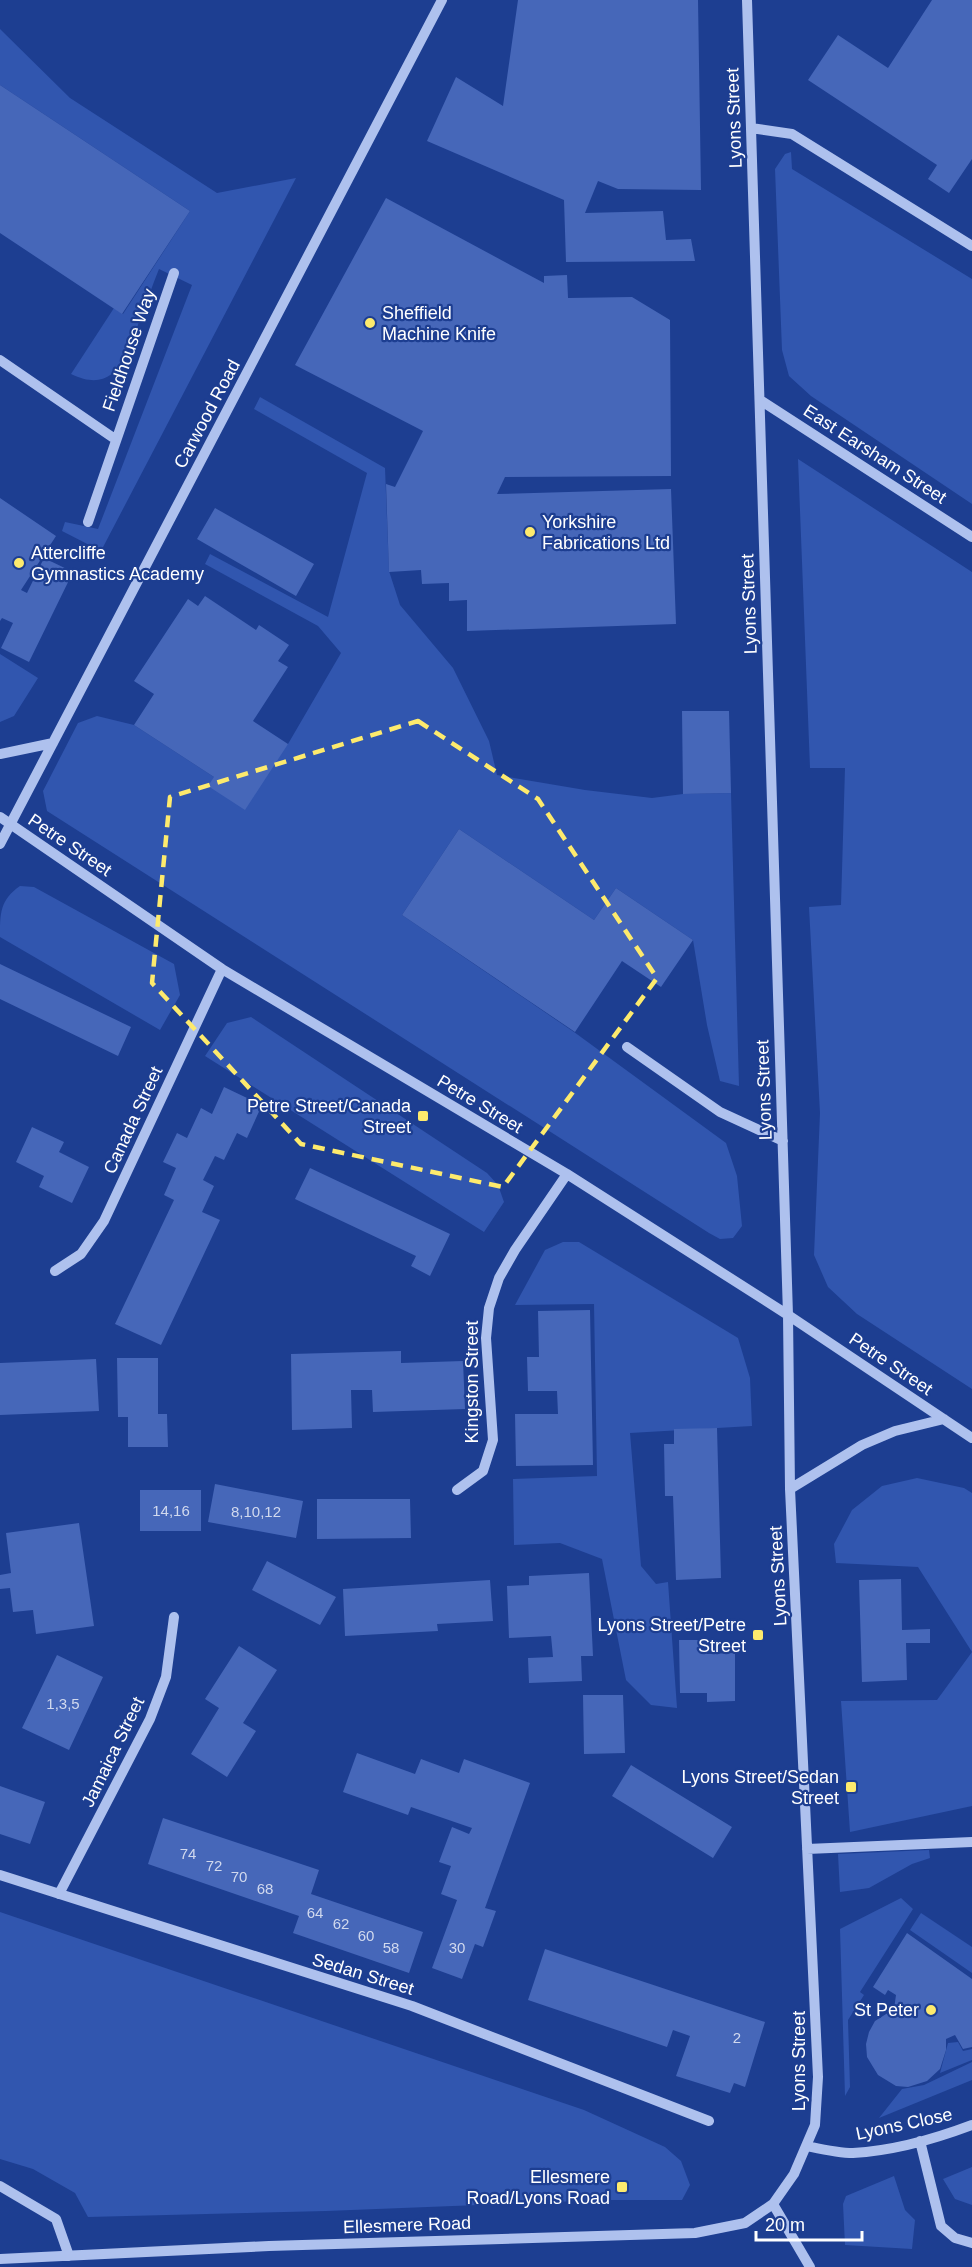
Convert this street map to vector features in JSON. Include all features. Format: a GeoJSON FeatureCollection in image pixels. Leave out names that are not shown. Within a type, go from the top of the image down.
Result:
{"type":"FeatureCollection","features":[{"type":"Feature","properties":{"kind":"street","name":"Carwood Road"},"geometry":{"type":"LineString","coordinates":[[0,844],[442,0]]}},
{"type":"Feature","properties":{"kind":"street","name":"Lyons Street"},"geometry":{"type":"LineString","coordinates":[[747,0],[783,1141],[790,1489],[818,2077],[815,2125],[794,2174]]}},
{"type":"Feature","properties":{"kind":"street"},"geometry":{"type":"LineString","coordinates":[[751,128],[792,134],[972,246]]}},
{"type":"Feature","properties":{"kind":"street","name":"Fieldhouse Way"},"geometry":{"type":"LineString","coordinates":[[88,522],[174,273]]}},
{"type":"Feature","properties":{"kind":"street","name":"Fieldhouse Way"},"geometry":{"type":"LineString","coordinates":[[0,360],[115,439]]}},
{"type":"Feature","properties":{"kind":"street","name":"East Earsham Street"},"geometry":{"type":"LineString","coordinates":[[760,399],[972,537]]}},
{"type":"Feature","properties":{"kind":"street"},"geometry":{"type":"LineString","coordinates":[[0,754],[53,743]]}},
{"type":"Feature","properties":{"kind":"street","name":"Petre Street"},"geometry":{"type":"LineString","coordinates":[[0,817],[222,969],[567,1174],[972,1438]]}},
{"type":"Feature","properties":{"kind":"street","name":"Canada Street"},"geometry":{"type":"LineString","coordinates":[[55,1271],[81,1254],[105,1221],[222,969]]}},
{"type":"Feature","properties":{"kind":"street"},"geometry":{"type":"LineString","coordinates":[[627,1047],[720,1112],[783,1141]]}},
{"type":"Feature","properties":{"kind":"street","name":"Kingston Street"},"geometry":{"type":"LineString","coordinates":[[458,1490],[483,1471],[493,1440],[486,1338],[489,1308],[499,1278],[514,1250],[567,1174]]}},
{"type":"Feature","properties":{"kind":"street","name":"Petre Street"},"geometry":{"type":"LineString","coordinates":[[790,1489],[862,1445],[895,1431],[944,1419]]}},
{"type":"Feature","properties":{"kind":"street","name":"Jamaica Street"},"geometry":{"type":"LineString","coordinates":[[58,1894],[150,1719],[166,1677],[174,1617]]}},
{"type":"Feature","properties":{"kind":"street"},"geometry":{"type":"LineString","coordinates":[[807,1849],[972,1842]]}},
{"type":"Feature","properties":{"kind":"street","name":"Sedan Street"},"geometry":{"type":"LineString","coordinates":[[0,1875],[412,2006],[709,2121]]}},
{"type":"Feature","properties":{"kind":"street","name":"Lyons Close"},"geometry":{"type":"LineString","coordinates":[[807,2146],[851,2153],[884,2150],[948,2134],[972,2125]]}},
{"type":"Feature","properties":{"kind":"street"},"geometry":{"type":"LineString","coordinates":[[920,2141],[941,2226],[955,2238],[972,2243]]}},
{"type":"Feature","properties":{"kind":"street","name":"Ellesmere Road"},"geometry":{"type":"LineString","coordinates":[[0,2259],[281,2245],[695,2233],[745,2223],[773,2204],[794,2174]]}},
{"type":"Feature","properties":{"kind":"street"},"geometry":{"type":"LineString","coordinates":[[0,2186],[56,2218],[69,2256]]}},
{"type":"Feature","properties":{"kind":"street"},"geometry":{"type":"LineString","coordinates":[[773,2204],[810,2267]]}},
{"type":"Feature","properties":{"kind":"highlighted area"},"geometry":{"type":"Polygon","coordinates":[[[418,721],[538,799],[657,978],[503,1187],[301,1144],[152,983],[170,797],[418,721]]]}},
{"type":"Feature","properties":{"kind":"shaded area"},"geometry":{"type":"Polygon","coordinates":[[[0,29],[70,98],[217,193],[296,178],[101,551],[62,531],[65,522],[98,529],[192,285],[159,269],[130,347],[117,369],[109,376],[99,380],[71,374],[114,308],[123,314],[190,211],[0,85],[0,29]]]}},
{"type":"Feature","properties":{"kind":"shaded area"},"geometry":{"type":"Polygon","coordinates":[[[791,152],[792,169],[972,279],[972,504],[811,396],[789,376],[782,350],[775,169],[785,154],[791,152]]]}},
{"type":"Feature","properties":{"kind":"shaded area"},"geometry":{"type":"Polygon","coordinates":[[[260,397],[385,468],[389,571],[400,605],[453,668],[489,741],[497,775],[585,790],[652,798],[683,794],[731,793],[739,1086],[720,1081],[707,1025],[693,940],[616,888],[594,920],[459,829],[402,915],[574,1032],[726,1143],[737,1176],[742,1226],[733,1238],[720,1239],[709,1233],[47,811],[43,791],[78,723],[97,716],[134,725],[214,777],[288,744],[341,653],[318,626],[205,564],[210,554],[328,617],[367,473],[254,409],[260,397]]]}},
{"type":"Feature","properties":{"kind":"shaded area"},"geometry":{"type":"Polygon","coordinates":[[[798,459],[972,572],[972,1389],[857,1314],[828,1287],[814,1255],[820,1113],[809,907],[841,905],[845,768],[810,768],[798,459]]]}},
{"type":"Feature","properties":{"kind":"shaded area"},"geometry":{"type":"Polygon","coordinates":[[[0,654],[38,678],[14,716],[0,722],[0,654]]]}},
{"type":"Feature","properties":{"kind":"shaded area"},"geometry":{"type":"Polygon","coordinates":[[[20,886],[34,887],[174,964],[180,995],[160,1030],[0,937],[2,908],[8,896],[20,886]]]}},
{"type":"Feature","properties":{"kind":"shaded area"},"geometry":{"type":"Polygon","coordinates":[[[251,1017],[487,1173],[498,1185],[504,1202],[484,1232],[205,1056],[227,1023],[251,1017]]]}},
{"type":"Feature","properties":{"kind":"shaded area"},"geometry":{"type":"Polygon","coordinates":[[[563,1242],[579,1242],[738,1338],[750,1378],[752,1426],[630,1433],[641,1566],[656,1584],[668,1582],[677,1708],[651,1705],[626,1680],[602,1559],[560,1543],[514,1545],[513,1479],[597,1476],[594,1304],[515,1305],[545,1250],[563,1242]]]}},
{"type":"Feature","properties":{"kind":"shaded area"},"geometry":{"type":"Polygon","coordinates":[[[917,1478],[964,1488],[972,1493],[972,1652],[918,1567],[836,1563],[834,1544],[852,1510],[882,1486],[917,1478]]]}},
{"type":"Feature","properties":{"kind":"shaded area"},"geometry":{"type":"Polygon","coordinates":[[[972,1652],[972,1806],[850,1832],[841,1701],[937,1700],[972,1652]]]}},
{"type":"Feature","properties":{"kind":"shaded area"},"geometry":{"type":"Polygon","coordinates":[[[929,1850],[930,1858],[912,1864],[869,1888],[840,1892],[838,1854],[929,1850]]]}},
{"type":"Feature","properties":{"kind":"shaded area"},"geometry":{"type":"Polygon","coordinates":[[[901,1898],[913,1909],[860,1992],[864,1995],[848,2020],[850,2087],[845,2096],[840,1929],[901,1898]]]}},
{"type":"Feature","properties":{"kind":"shaded area"},"geometry":{"type":"Polygon","coordinates":[[[0,1912],[584,2110],[665,2147],[681,2161],[690,2185],[682,2200],[604,2200],[326,2211],[88,2217],[75,2193],[33,2169],[0,2159],[0,1912]]]}},
{"type":"Feature","properties":{"kind":"shaded area"},"geometry":{"type":"Polygon","coordinates":[[[921,1913],[972,1947],[972,1973],[910,1930],[921,1913]]]}},
{"type":"Feature","properties":{"kind":"shaded area"},"geometry":{"type":"Polygon","coordinates":[[[958,2042],[963,2051],[972,2049],[972,2060],[940,2073],[948,2043],[958,2042]]]}},
{"type":"Feature","properties":{"kind":"shaded area"},"geometry":{"type":"Polygon","coordinates":[[[972,2062],[972,2080],[879,2118],[902,2089],[924,2085],[972,2062]]]}},
{"type":"Feature","properties":{"kind":"shaded area"},"geometry":{"type":"Polygon","coordinates":[[[972,2167],[972,2205],[955,2199],[943,2179],[972,2167]]]}},
{"type":"Feature","properties":{"kind":"shaded area"},"geometry":{"type":"Polygon","coordinates":[[[894,2176],[905,2210],[915,2220],[912,2249],[845,2245],[843,2204],[846,2196],[894,2176]]]}},
{"type":"Feature","properties":{"kind":"building"},"geometry":{"type":"Polygon","coordinates":[[[518,0],[698,0],[701,190],[618,189],[598,181],[585,213],[663,211],[666,240],[691,239],[695,261],[566,262],[564,200],[427,141],[456,77],[503,106],[518,0]]]}},
{"type":"Feature","properties":{"kind":"building"},"geometry":{"type":"Polygon","coordinates":[[[932,0],[972,0],[972,159],[949,193],[928,179],[937,165],[808,80],[838,35],[888,68],[932,0]]]}},
{"type":"Feature","properties":{"kind":"building"},"geometry":{"type":"Polygon","coordinates":[[[0,85],[190,211],[122,314],[0,233],[0,85]]]}},
{"type":"Feature","properties":{"kind":"building"},"geometry":{"type":"Polygon","coordinates":[[[386,198],[544,283],[544,276],[567,275],[568,298],[632,297],[670,320],[671,476],[505,477],[497,494],[671,489],[676,624],[467,631],[467,600],[449,601],[449,583],[422,584],[421,570],[389,572],[386,484],[395,487],[423,431],[295,365],[386,198]]]}},
{"type":"Feature","properties":{"kind":"building"},"geometry":{"type":"Polygon","coordinates":[[[0,498],[56,536],[21,590],[27,593],[44,558],[73,572],[29,662],[1,648],[13,623],[2,618],[0,621],[0,498]]]}},
{"type":"Feature","properties":{"kind":"building"},"geometry":{"type":"Polygon","coordinates":[[[215,508],[314,564],[296,596],[197,539],[215,508]]]}},
{"type":"Feature","properties":{"kind":"building"},"geometry":{"type":"Polygon","coordinates":[[[205,596],[256,630],[259,625],[289,645],[278,661],[288,667],[253,721],[288,744],[245,810],[208,786],[214,777],[134,725],[154,694],[134,681],[188,599],[198,606],[205,596]]]}},
{"type":"Feature","properties":{"kind":"building"},"geometry":{"type":"Polygon","coordinates":[[[682,711],[729,711],[731,793],[683,794],[682,711]]]}},
{"type":"Feature","properties":{"kind":"building"},"geometry":{"type":"Polygon","coordinates":[[[459,829],[594,920],[616,888],[693,940],[661,987],[622,961],[575,1032],[402,915],[459,829]]]}},
{"type":"Feature","properties":{"kind":"building"},"geometry":{"type":"Polygon","coordinates":[[[0,964],[131,1027],[118,1056],[0,999],[0,964]]]}},
{"type":"Feature","properties":{"kind":"building"},"geometry":{"type":"Polygon","coordinates":[[[224,1087],[262,1105],[247,1138],[237,1133],[224,1160],[215,1156],[203,1180],[214,1186],[202,1212],[220,1220],[161,1345],[115,1324],[174,1200],[164,1195],[176,1168],[163,1162],[177,1133],[187,1138],[201,1108],[212,1114],[224,1087]]]}},
{"type":"Feature","properties":{"kind":"building"},"geometry":{"type":"Polygon","coordinates":[[[32,1127],[64,1142],[59,1152],[89,1167],[72,1203],[39,1187],[44,1176],[16,1162],[32,1127]]]}},
{"type":"Feature","properties":{"kind":"building"},"geometry":{"type":"Polygon","coordinates":[[[310,1168],[450,1234],[430,1276],[411,1266],[416,1256],[295,1199],[310,1168]]]}},
{"type":"Feature","properties":{"kind":"building"},"geometry":{"type":"Polygon","coordinates":[[[590,1310],[593,1465],[516,1466],[515,1414],[558,1414],[557,1391],[528,1391],[527,1357],[539,1357],[538,1311],[590,1310]]]}},
{"type":"Feature","properties":{"kind":"building"},"geometry":{"type":"Polygon","coordinates":[[[401,1351],[401,1363],[463,1361],[465,1409],[373,1412],[372,1390],[351,1390],[352,1428],[292,1430],[291,1354],[401,1351]]]}},
{"type":"Feature","properties":{"kind":"building"},"geometry":{"type":"Polygon","coordinates":[[[117,1358],[158,1358],[158,1414],[167,1414],[168,1447],[128,1447],[128,1417],[118,1417],[117,1358]]]}},
{"type":"Feature","properties":{"kind":"building"},"geometry":{"type":"Polygon","coordinates":[[[96,1359],[99,1411],[0,1415],[0,1363],[96,1359]]]}},
{"type":"Feature","properties":{"kind":"building"},"geometry":{"type":"Polygon","coordinates":[[[717,1428],[721,1578],[676,1580],[673,1496],[665,1496],[664,1444],[674,1444],[674,1429],[717,1428]]]}},
{"type":"Feature","properties":{"kind":"building"},"geometry":{"type":"Polygon","coordinates":[[[215,1484],[303,1501],[296,1538],[208,1522],[215,1484]]]}},
{"type":"Feature","properties":{"kind":"building"},"geometry":{"type":"Polygon","coordinates":[[[140,1490],[201,1490],[201,1531],[140,1531],[140,1490]]]}},
{"type":"Feature","properties":{"kind":"building"},"geometry":{"type":"Polygon","coordinates":[[[317,1499],[410,1499],[411,1538],[317,1539],[317,1499]]]}},
{"type":"Feature","properties":{"kind":"building"},"geometry":{"type":"Polygon","coordinates":[[[79,1523],[94,1626],[36,1634],[33,1610],[13,1612],[10,1588],[0,1589],[0,1575],[11,1573],[6,1533],[79,1523]]]}},
{"type":"Feature","properties":{"kind":"building"},"geometry":{"type":"Polygon","coordinates":[[[267,1561],[336,1597],[320,1625],[252,1590],[267,1561]]]}},
{"type":"Feature","properties":{"kind":"building"},"geometry":{"type":"Polygon","coordinates":[[[589,1573],[593,1656],[581,1656],[582,1681],[529,1683],[528,1658],[553,1657],[551,1636],[509,1638],[507,1586],[529,1585],[529,1576],[589,1573]]]}},
{"type":"Feature","properties":{"kind":"building"},"geometry":{"type":"Polygon","coordinates":[[[901,1579],[902,1630],[930,1629],[930,1643],[906,1643],[907,1680],[862,1682],[859,1580],[901,1579]]]}},
{"type":"Feature","properties":{"kind":"building"},"geometry":{"type":"Polygon","coordinates":[[[490,1580],[493,1621],[437,1624],[438,1631],[345,1636],[343,1589],[490,1580]]]}},
{"type":"Feature","properties":{"kind":"building"},"geometry":{"type":"Polygon","coordinates":[[[679,1640],[707,1640],[707,1654],[735,1653],[735,1701],[707,1702],[707,1693],[680,1693],[679,1640]]]}},
{"type":"Feature","properties":{"kind":"building"},"geometry":{"type":"Polygon","coordinates":[[[239,1646],[277,1670],[243,1723],[256,1731],[227,1777],[191,1754],[219,1708],[205,1699],[239,1646]]]}},
{"type":"Feature","properties":{"kind":"building"},"geometry":{"type":"Polygon","coordinates":[[[57,1655],[103,1677],[69,1750],[22,1728],[57,1655]]]}},
{"type":"Feature","properties":{"kind":"building"},"geometry":{"type":"Polygon","coordinates":[[[583,1695],[623,1695],[625,1753],[584,1754],[583,1695]]]}},
{"type":"Feature","properties":{"kind":"building"},"geometry":{"type":"Polygon","coordinates":[[[357,1753],[415,1774],[421,1759],[459,1773],[464,1759],[530,1783],[485,1908],[496,1911],[483,1947],[475,1944],[462,1979],[432,1968],[457,1900],[441,1894],[451,1866],[439,1862],[452,1827],[469,1834],[472,1828],[411,1807],[408,1815],[343,1792],[357,1753]]]}},
{"type":"Feature","properties":{"kind":"building"},"geometry":{"type":"Polygon","coordinates":[[[631,1765],[732,1827],[713,1858],[612,1796],[631,1765]]]}},
{"type":"Feature","properties":{"kind":"building"},"geometry":{"type":"Polygon","coordinates":[[[0,1786],[45,1802],[30,1844],[0,1834],[0,1786]]]}},
{"type":"Feature","properties":{"kind":"building"},"geometry":{"type":"Polygon","coordinates":[[[163,1818],[319,1870],[311,1894],[423,1932],[409,1973],[293,1933],[299,1916],[148,1864],[163,1818]]]}},
{"type":"Feature","properties":{"kind":"building","name":"St Peter"},"geometry":{"type":"Polygon","coordinates":[[[907,1933],[972,1979],[972,2047],[963,2049],[955,2035],[946,2039],[946,2050],[940,2069],[927,2081],[908,2087],[896,2086],[878,2075],[867,2057],[866,2044],[875,2021],[894,2009],[896,1995],[888,1990],[885,1995],[873,1987],[907,1933]]]}},
{"type":"Feature","properties":{"kind":"building"},"geometry":{"type":"Polygon","coordinates":[[[545,1949],[765,2022],[745,2087],[734,2083],[730,2093],[676,2076],[690,2036],[673,2030],[667,2047],[528,2000],[545,1949]]]}},
{"type":"Feature","properties":{"kind":"place","name":"Sheffield Machine Knife"},"geometry":{"type":"Point","coordinates":[370,323]}},
{"type":"Feature","properties":{"kind":"place","name":"Yorkshire Fabrications Ltd"},"geometry":{"type":"Point","coordinates":[530,532]}},
{"type":"Feature","properties":{"kind":"place","name":"Attercliffe Gymnastics Academy"},"geometry":{"type":"Point","coordinates":[19,563]}},
{"type":"Feature","properties":{"kind":"place","name":"Petre Street/Canada Street"},"geometry":{"type":"Point","coordinates":[423,1116]}},
{"type":"Feature","properties":{"kind":"place","name":"Lyons Street/Petre Street"},"geometry":{"type":"Point","coordinates":[758,1635]}},
{"type":"Feature","properties":{"kind":"place","name":"Lyons Street/Sedan Street"},"geometry":{"type":"Point","coordinates":[851,1787]}},
{"type":"Feature","properties":{"kind":"place","name":"St Peter"},"geometry":{"type":"Point","coordinates":[931,2010]}},
{"type":"Feature","properties":{"kind":"place","name":"Ellesmere Road/Lyons Road"},"geometry":{"type":"Point","coordinates":[622,2187]}}]}
